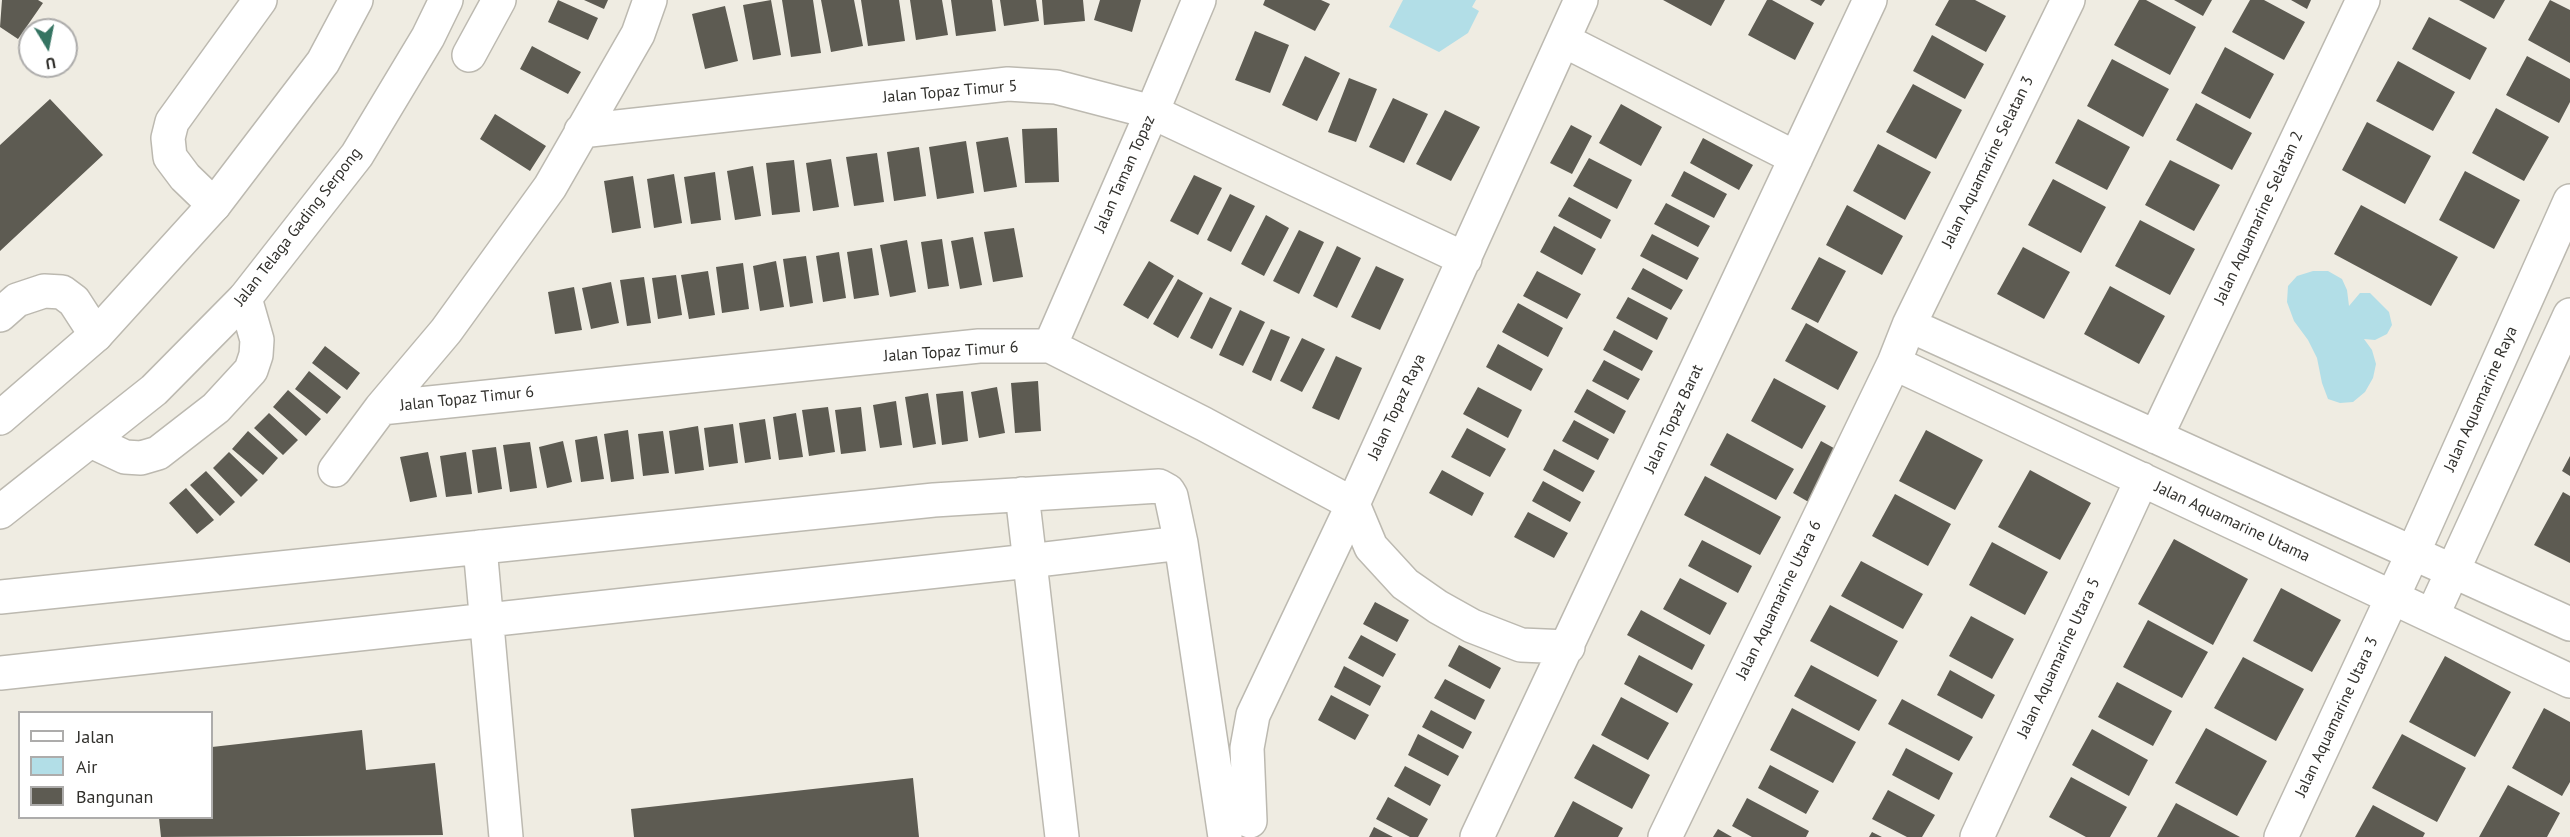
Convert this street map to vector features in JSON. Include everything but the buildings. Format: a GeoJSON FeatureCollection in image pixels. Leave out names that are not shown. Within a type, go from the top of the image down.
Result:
{"type":"FeatureCollection","features":[{"type":"Feature","properties":{"kind":"street"},"geometry":{"type":"LineString","coordinates":[[214,205],[185,177],[170,157],[168,138],[172,122],[260,0]]}},
{"type":"Feature","properties":{"kind":"street"},"geometry":{"type":"LineString","coordinates":[[0,417],[96,335],[214,205],[323,62],[356,0]]}},
{"type":"Feature","properties":{"kind":"street","name":"Jalan Telaga Gading Serpong"},"geometry":{"type":"LineString","coordinates":[[0,512],[154,390],[245,298],[357,155],[428,37],[446,0]]}},
{"type":"Feature","properties":{"kind":"street"},"geometry":{"type":"LineString","coordinates":[[469,55],[500,0]]}},
{"type":"Feature","properties":{"kind":"street"},"geometry":{"type":"LineString","coordinates":[[335,470],[381,408],[459,312],[550,187],[638,34],[650,0]]}},
{"type":"Feature","properties":{"kind":"street","name":"Jalan Taman Topaz"},"geometry":{"type":"LineString","coordinates":[[1050,346],[1199,0]]}},
{"type":"Feature","properties":{"kind":"street","name":"Jalan Topaz Raya"},"geometry":{"type":"LineString","coordinates":[[1237,829],[1253,715],[1465,260],[1581,0]]}},
{"type":"Feature","properties":{"kind":"street","name":"Jalan Topaz Barat"},"geometry":{"type":"LineString","coordinates":[[1477,837],[1870,0]]}},
{"type":"Feature","properties":{"kind":"street","name":"Jalan Aquamarine Selatan 3"},"geometry":{"type":"LineString","coordinates":[[1894,363],[1909,325],[2068,0]]}},
{"type":"Feature","properties":{"kind":"street","name":"Jalan Aquamarine Selatan 2"},"geometry":{"type":"LineString","coordinates":[[2156,437],[2363,0]]}},
{"type":"Feature","properties":{"kind":"street"},"geometry":{"type":"LineString","coordinates":[[1563,40],[1796,158]]}},
{"type":"Feature","properties":{"kind":"street","name":"Jalan Topaz Timur 5"},"geometry":{"type":"LineString","coordinates":[[581,131],[1008,84],[1056,87],[1152,112],[1465,260]]}},
{"type":"Feature","properties":{"kind":"street","name":"Jalan Aquamarine Raya"},"geometry":{"type":"LineString","coordinates":[[2392,597],[2570,201]]}},
{"type":"Feature","properties":{"kind":"street"},"geometry":{"type":"LineString","coordinates":[[0,315],[17,300],[44,291],[62,292],[74,301],[96,335]]}},
{"type":"Feature","properties":{"kind":"street"},"geometry":{"type":"LineString","coordinates":[[92,441],[125,457],[141,458],[158,453],[216,408],[251,370],[256,355],[257,340],[245,298]]}},
{"type":"Feature","properties":{"kind":"street"},"geometry":{"type":"LineString","coordinates":[[2432,616],[2570,315]]}},
{"type":"Feature","properties":{"kind":"street"},"geometry":{"type":"LineString","coordinates":[[1909,325],[2570,624]]}},
{"type":"Feature","properties":{"kind":"street","name":"Jalan Topaz Timur 6"},"geometry":{"type":"LineString","coordinates":[[381,408],[979,346],[1050,346],[1204,424],[1353,504]]}},
{"type":"Feature","properties":{"kind":"street","name":"Jalan Aquamarine Utama"},"geometry":{"type":"LineString","coordinates":[[1894,363],[2570,681]]}},
{"type":"Feature","properties":{"kind":"street","name":"Jalan Aquamarine Utara 6"},"geometry":{"type":"LineString","coordinates":[[1665,837],[1894,363]]}},
{"type":"Feature","properties":{"kind":"street","name":"Jalan Aquamarine Utara 5"},"geometry":{"type":"LineString","coordinates":[[1977,837],[2142,479]]}},
{"type":"Feature","properties":{"kind":"street"},"geometry":{"type":"LineString","coordinates":[[0,597],[934,500],[1164,487],[1171,496],[1237,829]]}},
{"type":"Feature","properties":{"kind":"street"},"geometry":{"type":"LineString","coordinates":[[1022,494],[1062,837]]}},
{"type":"Feature","properties":{"kind":"street"},"geometry":{"type":"LineString","coordinates":[[1353,504],[1371,547],[1405,584],[1438,607],[1472,626],[1521,645],[1568,647]]}},
{"type":"Feature","properties":{"kind":"street"},"geometry":{"type":"LineString","coordinates":[[0,673],[1181,543]]}},
{"type":"Feature","properties":{"kind":"street"},"geometry":{"type":"LineString","coordinates":[[480,547],[506,837]]}},
{"type":"Feature","properties":{"kind":"street","name":"Jalan Aquamarine Utara 3"},"geometry":{"type":"LineString","coordinates":[[2281,837],[2392,597]]}},
{"type":"Feature","properties":{"kind":"water"},"geometry":{"type":"Polygon","coordinates":[[[1403,0],[1476,0],[1472,7],[1479,11],[1468,33],[1439,52],[1389,27],[1403,0]]]}},
{"type":"Feature","properties":{"kind":"water"},"geometry":{"type":"Polygon","coordinates":[[[2313,271],[2328,271],[2342,279],[2347,290],[2349,306],[2360,293],[2370,293],[2389,312],[2392,325],[2387,334],[2375,340],[2364,339],[2372,350],[2376,364],[2373,378],[2365,392],[2353,402],[2340,403],[2328,399],[2317,358],[2308,340],[2294,321],[2287,302],[2288,286],[2297,276],[2313,271]]]}}]}
